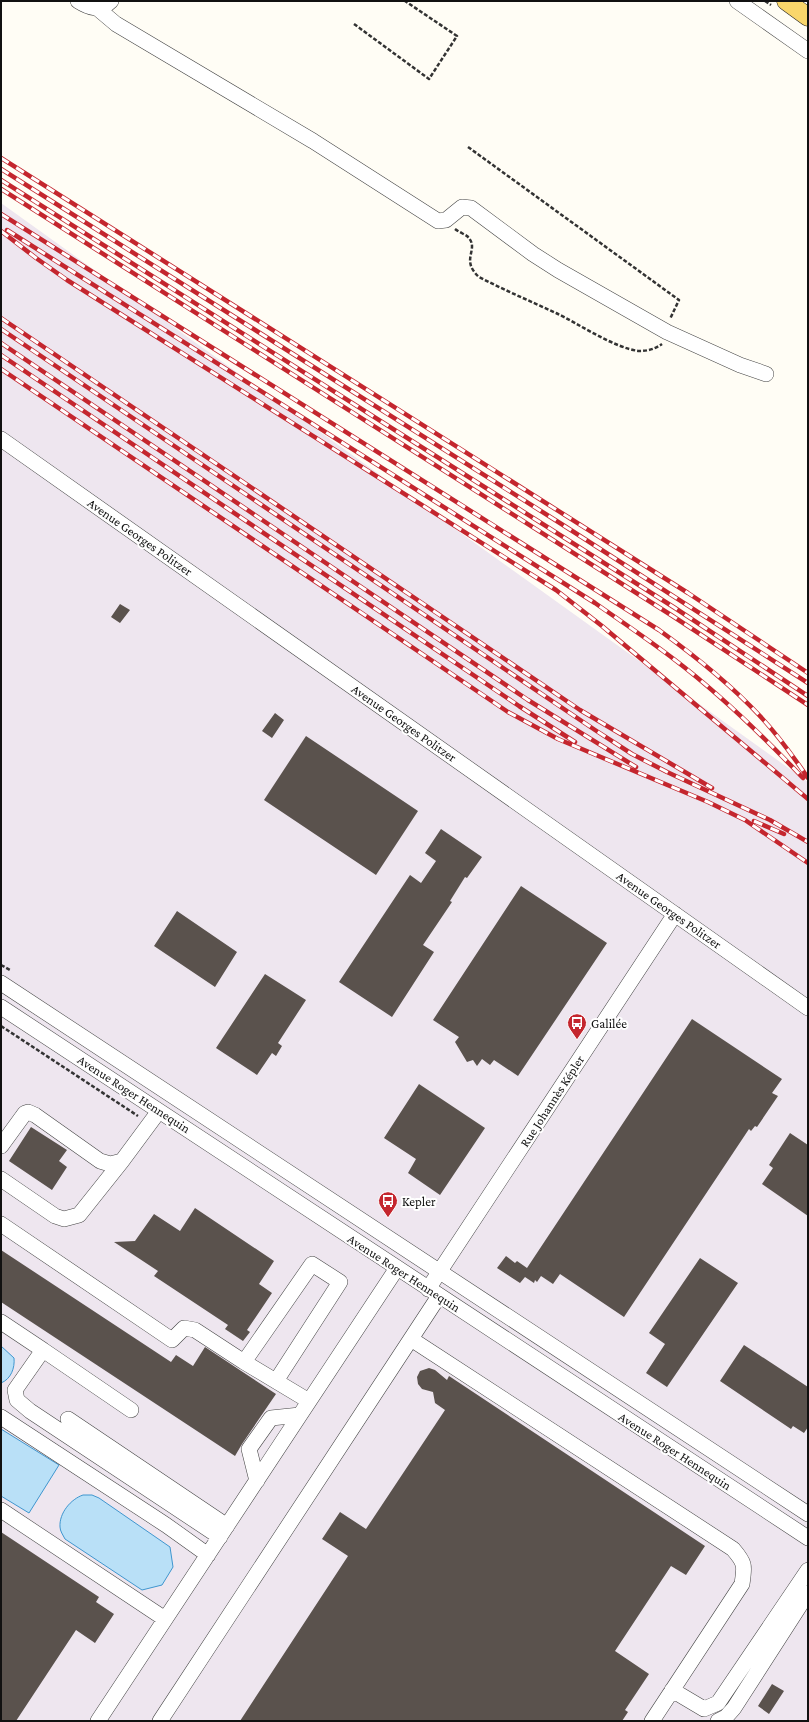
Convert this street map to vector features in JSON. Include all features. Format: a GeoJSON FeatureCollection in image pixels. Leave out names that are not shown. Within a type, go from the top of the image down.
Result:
{"type":"FeatureCollection","features":[{"type":"Feature","properties":{"kind":"main road"},"geometry":{"type":"LineString","coordinates":[[786,1],[808,17]]}},
{"type":"Feature","properties":{"kind":"street"},"geometry":{"type":"LineString","coordinates":[[78,1],[92,8],[106,6],[111,1]]}},
{"type":"Feature","properties":{"kind":"street"},"geometry":{"type":"LineString","coordinates":[[737,1],[808,51]]}},
{"type":"Feature","properties":{"kind":"street"},"geometry":{"type":"LineString","coordinates":[[97,8],[116,24],[313,141],[438,221],[446,220],[462,207],[471,208],[487,218],[533,254],[558,270],[667,332],[740,365],[766,374]]}},
{"type":"Feature","properties":{"kind":"street","name":"Avenue Georges Politzer"},"geometry":{"type":"LineString","coordinates":[[1,439],[808,1008]]}},
{"type":"Feature","properties":{"kind":"street","name":"Rue Johannès Képler"},"geometry":{"type":"LineString","coordinates":[[160,1721],[411,1339],[434,1292],[440,1271],[675,914]]}},
{"type":"Feature","properties":{"kind":"street","name":"Avenue Roger Hennequin"},"geometry":{"type":"LineString","coordinates":[[1,983],[808,1514]]}},
{"type":"Feature","properties":{"kind":"street","name":"Avenue Roger Hennequin"},"geometry":{"type":"LineString","coordinates":[[1,1007],[808,1538]]}},
{"type":"Feature","properties":{"kind":"street"},"geometry":{"type":"LineString","coordinates":[[1,1179],[55,1216],[64,1219],[79,1215],[159,1111]]}},
{"type":"Feature","properties":{"kind":"street"},"geometry":{"type":"LineString","coordinates":[[1,1146],[24,1113],[28,1112],[35,1115],[100,1161],[110,1164],[122,1160]]}},
{"type":"Feature","properties":{"kind":"street"},"geometry":{"type":"LineString","coordinates":[[1,1224],[172,1340],[184,1328],[195,1330],[244,1362],[309,1401]]}},
{"type":"Feature","properties":{"kind":"street"},"geometry":{"type":"LineString","coordinates":[[244,1362],[312,1264],[340,1282],[276,1381]]}},
{"type":"Feature","properties":{"kind":"street"},"geometry":{"type":"LineString","coordinates":[[98,1721],[397,1268]]}},
{"type":"Feature","properties":{"kind":"street"},"geometry":{"type":"LineString","coordinates":[[1,1322],[131,1410]]}},
{"type":"Feature","properties":{"kind":"street"},"geometry":{"type":"LineString","coordinates":[[411,1339],[732,1549],[742,1559],[744,1570],[742,1584],[652,1721]]}},
{"type":"Feature","properties":{"kind":"street"},"geometry":{"type":"LineString","coordinates":[[43,1350],[15,1390],[17,1400],[30,1412],[223,1532]]}},
{"type":"Feature","properties":{"kind":"street"},"geometry":{"type":"LineString","coordinates":[[257,1481],[249,1449],[271,1418],[300,1415]]}},
{"type":"Feature","properties":{"kind":"street"},"geometry":{"type":"LineString","coordinates":[[1,1417],[166,1525],[208,1555]]}},
{"type":"Feature","properties":{"kind":"street"},"geometry":{"type":"LineString","coordinates":[[68,1419],[223,1532]]}},
{"type":"Feature","properties":{"kind":"street"},"geometry":{"type":"LineString","coordinates":[[1,1510],[165,1620]]}},
{"type":"Feature","properties":{"kind":"street"},"geometry":{"type":"LineString","coordinates":[[672,1690],[704,1709],[718,1703],[808,1570]]}},
{"type":"Feature","properties":{"kind":"street"},"geometry":{"type":"LineString","coordinates":[[718,1721],[726,1717],[734,1708],[808,1593]]}},
{"type":"Feature","properties":{"kind":"path"},"geometry":{"type":"LineString","coordinates":[[354,24],[428,79],[457,36],[405,1]]}},
{"type":"Feature","properties":{"kind":"shaded area"},"geometry":{"type":"Polygon","coordinates":[[[1,203],[808,782],[808,1721],[1,1721],[1,203]]]}},
{"type":"Feature","properties":{"kind":"water"},"geometry":{"type":"Polygon","coordinates":[[[1,1346],[14,1358],[14,1362],[10,1376],[1,1383],[1,1346]]]}},
{"type":"Feature","properties":{"kind":"water"},"geometry":{"type":"Polygon","coordinates":[[[1,1429],[59,1465],[29,1513],[1,1496],[1,1429]]]}},
{"type":"Feature","properties":{"kind":"water"},"geometry":{"type":"Polygon","coordinates":[[[83,1495],[92,1495],[99,1498],[170,1547],[173,1567],[162,1585],[142,1590],[65,1539],[60,1528],[61,1517],[70,1503],[83,1495]]]}},
{"type":"Feature","properties":{"kind":"building"},"geometry":{"type":"Polygon","coordinates":[[[120,604],[130,610],[120,623],[111,617],[120,604]]]}},
{"type":"Feature","properties":{"kind":"building"},"geometry":{"type":"Polygon","coordinates":[[[275,713],[284,720],[272,738],[262,731],[275,713]]]}},
{"type":"Feature","properties":{"kind":"building"},"geometry":{"type":"Polygon","coordinates":[[[306,736],[418,811],[376,875],[264,800],[306,736]]]}},
{"type":"Feature","properties":{"kind":"building"},"geometry":{"type":"Polygon","coordinates":[[[441,829],[482,857],[467,878],[465,877],[450,901],[452,902],[423,945],[434,952],[392,1017],[339,982],[410,875],[421,883],[436,861],[425,853],[441,829]]]}},
{"type":"Feature","properties":{"kind":"building"},"geometry":{"type":"Polygon","coordinates":[[[521,886],[607,943],[518,1076],[494,1060],[490,1065],[482,1059],[477,1066],[473,1060],[467,1062],[455,1042],[459,1037],[433,1020],[521,886]]]}},
{"type":"Feature","properties":{"kind":"building"},"geometry":{"type":"Polygon","coordinates":[[[177,911],[237,952],[215,987],[154,946],[177,911]]]}},
{"type":"Feature","properties":{"kind":"building"},"geometry":{"type":"Polygon","coordinates":[[[265,974],[306,1000],[278,1043],[282,1046],[276,1056],[272,1053],[257,1075],[216,1048],[265,974]]]}},
{"type":"Feature","properties":{"kind":"building"},"geometry":{"type":"Polygon","coordinates":[[[692,1019],[782,1079],[772,1093],[778,1096],[757,1127],[755,1126],[751,1131],[749,1129],[624,1317],[560,1274],[553,1284],[541,1276],[537,1282],[535,1280],[534,1283],[525,1277],[520,1283],[497,1268],[506,1256],[515,1263],[517,1261],[527,1268],[692,1019]]]}},
{"type":"Feature","properties":{"kind":"building"},"geometry":{"type":"Polygon","coordinates":[[[419,1084],[485,1128],[440,1195],[408,1173],[416,1159],[384,1138],[419,1084]]]}},
{"type":"Feature","properties":{"kind":"building"},"geometry":{"type":"Polygon","coordinates":[[[31,1127],[67,1150],[59,1161],[67,1167],[52,1190],[9,1161],[31,1127]]]}},
{"type":"Feature","properties":{"kind":"building"},"geometry":{"type":"Polygon","coordinates":[[[790,1133],[808,1145],[808,1216],[762,1184],[773,1168],[769,1165],[790,1133]]]}},
{"type":"Feature","properties":{"kind":"building"},"geometry":{"type":"Polygon","coordinates":[[[195,1208],[274,1261],[259,1284],[272,1293],[247,1330],[250,1332],[243,1341],[225,1329],[228,1325],[154,1276],[158,1271],[114,1242],[135,1241],[154,1214],[180,1231],[195,1208]]]}},
{"type":"Feature","properties":{"kind":"building"},"geometry":{"type":"Polygon","coordinates":[[[1,1250],[171,1362],[176,1355],[193,1366],[205,1347],[276,1394],[235,1456],[1,1302],[1,1250]]]}},
{"type":"Feature","properties":{"kind":"building"},"geometry":{"type":"Polygon","coordinates":[[[700,1258],[738,1283],[667,1387],[646,1373],[665,1344],[649,1333],[700,1258]]]}},
{"type":"Feature","properties":{"kind":"building"},"geometry":{"type":"Polygon","coordinates":[[[744,1345],[808,1387],[808,1427],[804,1433],[793,1426],[791,1429],[720,1381],[744,1345]]]}},
{"type":"Feature","properties":{"kind":"building"},"geometry":{"type":"Polygon","coordinates":[[[429,1368],[435,1370],[447,1380],[449,1376],[705,1546],[686,1575],[671,1566],[615,1651],[649,1674],[625,1710],[628,1712],[622,1721],[240,1721],[348,1556],[322,1539],[340,1512],[366,1529],[445,1410],[435,1403],[433,1392],[422,1389],[418,1384],[417,1377],[420,1371],[429,1368]]]}},
{"type":"Feature","properties":{"kind":"building"},"geometry":{"type":"Polygon","coordinates":[[[1,1532],[99,1597],[96,1602],[114,1614],[95,1643],[76,1630],[16,1721],[1,1721],[1,1532]]]}},
{"type":"Feature","properties":{"kind":"building"},"geometry":{"type":"Polygon","coordinates":[[[772,1684],[784,1691],[769,1714],[758,1706],[772,1684]]]}},
{"type":"Feature","properties":{"kind":"railway"},"geometry":{"type":"LineString","coordinates":[[1,158],[688,593],[808,673]]}},
{"type":"Feature","properties":{"kind":"railway"},"geometry":{"type":"LineString","coordinates":[[1,169],[563,525],[808,683]]}},
{"type":"Feature","properties":{"kind":"railway"},"geometry":{"type":"LineString","coordinates":[[1,180],[675,608],[808,696]]}},
{"type":"Feature","properties":{"kind":"railway"},"geometry":{"type":"LineString","coordinates":[[1,189],[671,615],[808,705]]}},
{"type":"Feature","properties":{"kind":"railway"},"geometry":{"type":"LineString","coordinates":[[1,214],[659,630],[711,670],[748,703],[766,722],[791,753],[808,778]]}},
{"type":"Feature","properties":{"kind":"railway"},"geometry":{"type":"LineString","coordinates":[[7,230],[595,603],[645,638],[709,687],[757,731],[803,778]]}},
{"type":"Feature","properties":{"kind":"railway"},"geometry":{"type":"LineString","coordinates":[[1,231],[67,280],[556,590],[602,626],[808,799]]}},
{"type":"Feature","properties":{"kind":"railway"},"geometry":{"type":"LineString","coordinates":[[1,318],[580,710],[712,788]]}},
{"type":"Feature","properties":{"kind":"railway"},"geometry":{"type":"LineString","coordinates":[[1,329],[632,754],[770,820],[808,842]]}},
{"type":"Feature","properties":{"kind":"railway"},"geometry":{"type":"LineString","coordinates":[[1,343],[528,700],[636,767]]}},
{"type":"Feature","properties":{"kind":"railway"},"geometry":{"type":"LineString","coordinates":[[1,355],[519,706],[575,742]]}},
{"type":"Feature","properties":{"kind":"railway"},"geometry":{"type":"LineString","coordinates":[[1,369],[508,712],[558,739],[708,802],[745,820],[808,863]]}},
{"type":"Feature","properties":{"kind":"railway"},"geometry":{"type":"LineString","coordinates":[[754,821],[784,834]]}},
{"type":"Feature","properties":{"kind":"place","name":"Galilée"},"geometry":{"type":"Point","coordinates":[577,1040]}},
{"type":"Feature","properties":{"kind":"place","name":"Kepler"},"geometry":{"type":"Point","coordinates":[388,1218]}}]}
